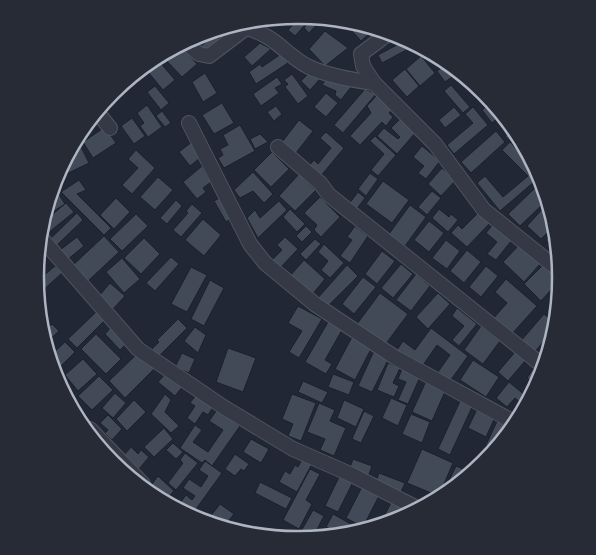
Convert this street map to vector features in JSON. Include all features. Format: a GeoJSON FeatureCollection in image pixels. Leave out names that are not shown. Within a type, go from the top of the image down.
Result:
{"type":"FeatureCollection","features":[{"type":"Feature","properties":{"kind":"street"},"geometry":{"type":"LineString","coordinates":[[249,29],[258,31],[280,44],[308,66],[350,80],[374,83]]}},
{"type":"Feature","properties":{"kind":"street"},"geometry":{"type":"LineString","coordinates":[[191,48],[199,54],[209,56],[244,30]]}},
{"type":"Feature","properties":{"kind":"street"},"geometry":{"type":"LineString","coordinates":[[382,38],[361,54],[363,66],[374,83],[435,144],[484,210],[551,264]]}},
{"type":"Feature","properties":{"kind":"street"},"geometry":{"type":"LineString","coordinates":[[101,118],[110,128]]}},
{"type":"Feature","properties":{"kind":"street"},"geometry":{"type":"LineString","coordinates":[[188,123],[250,244],[265,263],[316,305],[396,358],[509,418]]}},
{"type":"Feature","properties":{"kind":"street"},"geometry":{"type":"LineString","coordinates":[[278,147],[320,183],[329,195],[537,361]]}},
{"type":"Feature","properties":{"kind":"street"},"geometry":{"type":"LineString","coordinates":[[46,244],[138,349],[225,408],[293,449],[350,474],[411,505]]}},
{"type":"Feature","properties":{"kind":"building"},"geometry":{"type":"Polygon","coordinates":[[[294,24],[306,24],[295,36],[288,30],[294,24]]]}},
{"type":"Feature","properties":{"kind":"building"},"geometry":{"type":"Polygon","coordinates":[[[308,24],[317,24],[309,33],[304,28],[308,24]]]}},
{"type":"Feature","properties":{"kind":"building"},"geometry":{"type":"Polygon","coordinates":[[[351,30],[369,34],[361,41],[351,30]]]}},
{"type":"Feature","properties":{"kind":"building"},"geometry":{"type":"Polygon","coordinates":[[[325,31],[348,48],[325,66],[309,49],[325,31]]]}},
{"type":"Feature","properties":{"kind":"building"},"geometry":{"type":"Polygon","coordinates":[[[232,32],[226,38],[223,35],[232,32]]]}},
{"type":"Feature","properties":{"kind":"building"},"geometry":{"type":"Polygon","coordinates":[[[216,37],[220,40],[206,52],[201,46],[207,41],[216,37]]]}},
{"type":"Feature","properties":{"kind":"building"},"geometry":{"type":"Polygon","coordinates":[[[260,43],[271,49],[252,66],[244,57],[260,43]]]}},
{"type":"Feature","properties":{"kind":"building"},"geometry":{"type":"Polygon","coordinates":[[[398,44],[408,49],[382,63],[378,55],[398,44]]]}},
{"type":"Feature","properties":{"kind":"building"},"geometry":{"type":"Polygon","coordinates":[[[185,51],[197,64],[182,77],[167,61],[185,51]]]}},
{"type":"Feature","properties":{"kind":"building"},"geometry":{"type":"Polygon","coordinates":[[[281,54],[288,63],[256,84],[249,72],[260,64],[262,67],[281,54]]]}},
{"type":"Feature","properties":{"kind":"building"},"geometry":{"type":"Polygon","coordinates":[[[421,56],[435,73],[420,86],[406,69],[421,56]]]}},
{"type":"Feature","properties":{"kind":"building"},"geometry":{"type":"Polygon","coordinates":[[[162,64],[175,80],[163,90],[149,73],[162,64]]]}},
{"type":"Feature","properties":{"kind":"building"},"geometry":{"type":"Polygon","coordinates":[[[441,68],[452,77],[445,82],[437,71],[441,68]]]}},
{"type":"Feature","properties":{"kind":"building"},"geometry":{"type":"Polygon","coordinates":[[[405,69],[419,86],[407,97],[392,80],[405,69]]]}},
{"type":"Feature","properties":{"kind":"building"},"geometry":{"type":"Polygon","coordinates":[[[205,73],[217,93],[203,102],[192,82],[205,73]]]}},
{"type":"Feature","properties":{"kind":"building"},"geometry":{"type":"Polygon","coordinates":[[[309,73],[320,79],[310,90],[301,81],[309,73]]]}},
{"type":"Feature","properties":{"kind":"building"},"geometry":{"type":"Polygon","coordinates":[[[292,74],[308,96],[298,104],[285,87],[288,84],[284,80],[292,74]]]}},
{"type":"Feature","properties":{"kind":"building"},"geometry":{"type":"Polygon","coordinates":[[[277,77],[282,84],[275,88],[279,93],[261,106],[253,94],[277,77]]]}},
{"type":"Feature","properties":{"kind":"building"},"geometry":{"type":"Polygon","coordinates":[[[326,79],[351,87],[341,100],[335,95],[336,91],[322,85],[326,79]]]}},
{"type":"Feature","properties":{"kind":"building"},"geometry":{"type":"Polygon","coordinates":[[[451,85],[470,107],[463,113],[444,91],[451,85]]]}},
{"type":"Feature","properties":{"kind":"building"},"geometry":{"type":"Polygon","coordinates":[[[155,86],[169,103],[161,110],[147,92],[155,86]]]}},
{"type":"Feature","properties":{"kind":"building"},"geometry":{"type":"Polygon","coordinates":[[[365,89],[376,94],[343,133],[334,125],[365,89]]]}},
{"type":"Feature","properties":{"kind":"building"},"geometry":{"type":"Polygon","coordinates":[[[326,93],[338,103],[326,117],[314,107],[326,93]]]}},
{"type":"Feature","properties":{"kind":"building"},"geometry":{"type":"Polygon","coordinates":[[[377,95],[393,109],[389,113],[393,117],[386,126],[382,122],[360,145],[350,136],[371,113],[367,106],[377,95]]]}},
{"type":"Feature","properties":{"kind":"building"},"geometry":{"type":"Polygon","coordinates":[[[222,103],[234,123],[214,134],[202,115],[222,103]]]}},
{"type":"Feature","properties":{"kind":"building"},"geometry":{"type":"Polygon","coordinates":[[[147,105],[162,127],[148,137],[140,126],[144,123],[137,113],[147,105]]]}},
{"type":"Feature","properties":{"kind":"building"},"geometry":{"type":"Polygon","coordinates":[[[276,106],[282,114],[274,121],[267,112],[276,106]]]}},
{"type":"Feature","properties":{"kind":"building"},"geometry":{"type":"Polygon","coordinates":[[[454,107],[461,115],[445,128],[439,120],[454,107]]]}},
{"type":"Feature","properties":{"kind":"building"},"geometry":{"type":"Polygon","coordinates":[[[473,107],[488,125],[454,154],[447,145],[473,123],[465,114],[473,107]]]}},
{"type":"Feature","properties":{"kind":"building"},"geometry":{"type":"Polygon","coordinates":[[[486,107],[496,119],[492,123],[482,110],[486,107]]]}},
{"type":"Feature","properties":{"kind":"building"},"geometry":{"type":"Polygon","coordinates":[[[162,111],[171,123],[165,127],[156,116],[162,111]]]}},
{"type":"Feature","properties":{"kind":"building"},"geometry":{"type":"Polygon","coordinates":[[[132,118],[145,136],[134,144],[121,126],[132,118]]]}},
{"type":"Feature","properties":{"kind":"building"},"geometry":{"type":"Polygon","coordinates":[[[401,118],[416,132],[397,154],[377,136],[384,128],[398,139],[400,137],[391,128],[401,118]]]}},
{"type":"Feature","properties":{"kind":"building"},"geometry":{"type":"Polygon","coordinates":[[[299,120],[313,131],[296,153],[282,142],[299,120]]]}},
{"type":"Feature","properties":{"kind":"building"},"geometry":{"type":"Polygon","coordinates":[[[240,125],[255,151],[224,168],[218,158],[223,155],[220,149],[228,145],[223,135],[240,125]]]}},
{"type":"Feature","properties":{"kind":"building"},"geometry":{"type":"Polygon","coordinates":[[[105,127],[116,143],[93,158],[83,143],[105,127]]]}},
{"type":"Feature","properties":{"kind":"building"},"geometry":{"type":"Polygon","coordinates":[[[496,131],[505,142],[471,173],[461,162],[496,131]]]}},
{"type":"Feature","properties":{"kind":"building"},"geometry":{"type":"Polygon","coordinates":[[[326,132],[344,148],[320,177],[308,167],[314,160],[318,164],[331,148],[320,138],[326,132]]]}},
{"type":"Feature","properties":{"kind":"building"},"geometry":{"type":"Polygon","coordinates":[[[260,134],[268,142],[255,149],[250,139],[260,134]]]}},
{"type":"Feature","properties":{"kind":"building"},"geometry":{"type":"Polygon","coordinates":[[[507,134],[513,144],[505,136],[507,134]]]}},
{"type":"Feature","properties":{"kind":"building"},"geometry":{"type":"Polygon","coordinates":[[[375,136],[396,155],[378,176],[371,170],[384,154],[370,141],[375,136]]]}},
{"type":"Feature","properties":{"kind":"building"},"geometry":{"type":"Polygon","coordinates":[[[193,141],[204,155],[190,166],[179,152],[193,141]]]}},
{"type":"Feature","properties":{"kind":"building"},"geometry":{"type":"Polygon","coordinates":[[[510,142],[517,149],[533,183],[500,211],[477,183],[485,176],[503,197],[528,176],[502,150],[510,142]]]}},
{"type":"Feature","properties":{"kind":"building"},"geometry":{"type":"Polygon","coordinates":[[[422,146],[440,161],[426,179],[418,173],[424,166],[413,157],[422,146]]]}},
{"type":"Feature","properties":{"kind":"building"},"geometry":{"type":"Polygon","coordinates":[[[80,147],[89,163],[66,174],[70,165],[80,147]]]}},
{"type":"Feature","properties":{"kind":"building"},"geometry":{"type":"Polygon","coordinates":[[[136,150],[155,168],[132,194],[122,185],[138,168],[128,159],[136,150]]]}},
{"type":"Feature","properties":{"kind":"building"},"geometry":{"type":"Polygon","coordinates":[[[272,152],[289,169],[271,187],[254,170],[272,152]]]}},
{"type":"Feature","properties":{"kind":"building"},"geometry":{"type":"Polygon","coordinates":[[[202,166],[211,182],[203,188],[206,192],[197,199],[183,182],[202,166]]]}},
{"type":"Feature","properties":{"kind":"building"},"geometry":{"type":"Polygon","coordinates":[[[442,168],[456,180],[441,196],[428,184],[442,168]]]}},
{"type":"Feature","properties":{"kind":"building"},"geometry":{"type":"Polygon","coordinates":[[[253,172],[273,194],[264,203],[253,191],[240,198],[234,190],[253,172]]]}},
{"type":"Feature","properties":{"kind":"building"},"geometry":{"type":"Polygon","coordinates":[[[370,173],[378,179],[366,196],[358,189],[370,173]]]}},
{"type":"Feature","properties":{"kind":"building"},"geometry":{"type":"Polygon","coordinates":[[[299,174],[316,190],[295,211],[279,196],[299,174]]]}},
{"type":"Feature","properties":{"kind":"building"},"geometry":{"type":"Polygon","coordinates":[[[158,177],[173,190],[155,210],[140,197],[158,177]]]}},
{"type":"Feature","properties":{"kind":"building"},"geometry":{"type":"Polygon","coordinates":[[[79,180],[86,190],[77,194],[111,228],[104,235],[61,192],[79,180]]]}},
{"type":"Feature","properties":{"kind":"building"},"geometry":{"type":"Polygon","coordinates":[[[383,181],[409,200],[392,223],[366,204],[383,181]]]}},
{"type":"Feature","properties":{"kind":"building"},"geometry":{"type":"Polygon","coordinates":[[[535,188],[541,206],[520,226],[508,214],[535,188]]]}},
{"type":"Feature","properties":{"kind":"building"},"geometry":{"type":"Polygon","coordinates":[[[432,191],[441,198],[427,215],[418,207],[432,191]]]}},
{"type":"Feature","properties":{"kind":"building"},"geometry":{"type":"Polygon","coordinates":[[[358,192],[365,198],[356,210],[349,204],[358,192]]]}},
{"type":"Feature","properties":{"kind":"building"},"geometry":{"type":"Polygon","coordinates":[[[59,194],[65,204],[53,211],[59,194]]]}},
{"type":"Feature","properties":{"kind":"building"},"geometry":{"type":"Polygon","coordinates":[[[223,196],[235,216],[226,222],[214,201],[223,196]]]}},
{"type":"Feature","properties":{"kind":"building"},"geometry":{"type":"Polygon","coordinates":[[[320,197],[340,217],[321,237],[314,230],[317,225],[304,213],[320,197]]]}},
{"type":"Feature","properties":{"kind":"building"},"geometry":{"type":"Polygon","coordinates":[[[116,198],[130,212],[114,229],[100,215],[116,198]]]}},
{"type":"Feature","properties":{"kind":"building"},"geometry":{"type":"Polygon","coordinates":[[[176,200],[182,206],[167,224],[160,218],[176,200]]]}},
{"type":"Feature","properties":{"kind":"building"},"geometry":{"type":"Polygon","coordinates":[[[279,201],[287,210],[258,238],[247,218],[255,210],[260,218],[279,201]]]}},
{"type":"Feature","properties":{"kind":"building"},"geometry":{"type":"Polygon","coordinates":[[[66,203],[74,212],[48,233],[52,214],[66,203]]]}},
{"type":"Feature","properties":{"kind":"building"},"geometry":{"type":"Polygon","coordinates":[[[192,204],[202,213],[181,237],[173,230],[188,213],[186,211],[192,204]]]}},
{"type":"Feature","properties":{"kind":"building"},"geometry":{"type":"Polygon","coordinates":[[[410,205],[426,217],[405,246],[389,234],[410,205]]]}},
{"type":"Feature","properties":{"kind":"building"},"geometry":{"type":"Polygon","coordinates":[[[290,209],[305,224],[297,232],[283,217],[290,209]]]}},
{"type":"Feature","properties":{"kind":"building"},"geometry":{"type":"Polygon","coordinates":[[[439,209],[449,217],[451,214],[458,220],[448,232],[432,218],[439,209]]]}},
{"type":"Feature","properties":{"kind":"building"},"geometry":{"type":"Polygon","coordinates":[[[542,209],[548,232],[541,239],[527,226],[542,209]]]}},
{"type":"Feature","properties":{"kind":"building"},"geometry":{"type":"Polygon","coordinates":[[[479,212],[490,223],[467,247],[451,233],[458,225],[462,229],[479,212]]]}},
{"type":"Feature","properties":{"kind":"building"},"geometry":{"type":"Polygon","coordinates":[[[77,213],[83,220],[55,247],[49,240],[77,213]]]}},
{"type":"Feature","properties":{"kind":"building"},"geometry":{"type":"Polygon","coordinates":[[[136,214],[148,226],[122,251],[110,239],[136,214]]]}},
{"type":"Feature","properties":{"kind":"building"},"geometry":{"type":"Polygon","coordinates":[[[203,219],[221,235],[204,256],[185,240],[203,219]]]}},
{"type":"Feature","properties":{"kind":"building"},"geometry":{"type":"Polygon","coordinates":[[[429,221],[444,233],[429,252],[414,240],[429,221]]]}},
{"type":"Feature","properties":{"kind":"building"},"geometry":{"type":"Polygon","coordinates":[[[493,224],[512,240],[496,260],[487,254],[497,242],[486,233],[493,224]]]}},
{"type":"Feature","properties":{"kind":"building"},"geometry":{"type":"Polygon","coordinates":[[[306,226],[312,232],[302,242],[296,236],[306,226]]]}},
{"type":"Feature","properties":{"kind":"building"},"geometry":{"type":"Polygon","coordinates":[[[355,226],[368,236],[350,263],[340,256],[352,240],[347,237],[355,226]]]}},
{"type":"Feature","properties":{"kind":"building"},"geometry":{"type":"Polygon","coordinates":[[[104,236],[119,252],[86,283],[71,267],[104,236]]]}},
{"type":"Feature","properties":{"kind":"building"},"geometry":{"type":"Polygon","coordinates":[[[77,237],[84,246],[67,260],[60,250],[77,237]]]}},
{"type":"Feature","properties":{"kind":"building"},"geometry":{"type":"Polygon","coordinates":[[[285,237],[298,249],[280,268],[272,260],[282,250],[277,245],[285,237]]]}},
{"type":"Feature","properties":{"kind":"building"},"geometry":{"type":"Polygon","coordinates":[[[144,238],[160,254],[141,274],[124,258],[144,238]]]}},
{"type":"Feature","properties":{"kind":"building"},"geometry":{"type":"Polygon","coordinates":[[[315,239],[321,244],[306,260],[300,254],[315,239]]]}},
{"type":"Feature","properties":{"kind":"building"},"geometry":{"type":"Polygon","coordinates":[[[446,240],[460,251],[447,269],[432,258],[446,240]]]}},
{"type":"Feature","properties":{"kind":"building"},"geometry":{"type":"Polygon","coordinates":[[[324,244],[344,263],[330,278],[321,270],[328,261],[318,252],[324,244]]]}},
{"type":"Feature","properties":{"kind":"building"},"geometry":{"type":"Polygon","coordinates":[[[520,244],[541,263],[524,282],[503,262],[520,244]]]}},
{"type":"Feature","properties":{"kind":"building"},"geometry":{"type":"Polygon","coordinates":[[[467,250],[481,262],[464,283],[450,271],[467,250]]]}},
{"type":"Feature","properties":{"kind":"building"},"geometry":{"type":"Polygon","coordinates":[[[382,251],[395,261],[377,284],[365,274],[382,251]]]}},
{"type":"Feature","properties":{"kind":"building"},"geometry":{"type":"Polygon","coordinates":[[[171,257],[179,264],[155,291],[146,283],[171,257]]]}},
{"type":"Feature","properties":{"kind":"building"},"geometry":{"type":"Polygon","coordinates":[[[122,258],[140,279],[124,293],[106,272],[122,258]]]}},
{"type":"Feature","properties":{"kind":"building"},"geometry":{"type":"Polygon","coordinates":[[[304,260],[325,279],[311,296],[289,277],[304,260]]]}},
{"type":"Feature","properties":{"kind":"building"},"geometry":{"type":"Polygon","coordinates":[[[401,264],[413,274],[393,298],[381,288],[401,264]]]}},
{"type":"Feature","properties":{"kind":"building"},"geometry":{"type":"Polygon","coordinates":[[[544,264],[552,272],[551,290],[541,301],[524,284],[544,264]]]}},
{"type":"Feature","properties":{"kind":"building"},"geometry":{"type":"Polygon","coordinates":[[[347,265],[358,276],[326,308],[317,299],[347,265]]]}},
{"type":"Feature","properties":{"kind":"building"},"geometry":{"type":"Polygon","coordinates":[[[55,266],[62,273],[45,289],[44,275],[55,266]]]}},
{"type":"Feature","properties":{"kind":"building"},"geometry":{"type":"Polygon","coordinates":[[[486,266],[498,276],[481,297],[469,287],[486,266]]]}},
{"type":"Feature","properties":{"kind":"building"},"geometry":{"type":"Polygon","coordinates":[[[191,267],[207,275],[187,312],[171,304],[191,267]]]}},
{"type":"Feature","properties":{"kind":"building"},"geometry":{"type":"Polygon","coordinates":[[[416,274],[430,286],[411,311],[396,300],[416,274]]]}},
{"type":"Feature","properties":{"kind":"building"},"geometry":{"type":"Polygon","coordinates":[[[363,277],[376,287],[354,314],[342,304],[363,277]]]}},
{"type":"Feature","properties":{"kind":"building"},"geometry":{"type":"Polygon","coordinates":[[[506,279],[537,306],[510,336],[492,320],[507,303],[495,292],[506,279]]]}},
{"type":"Feature","properties":{"kind":"building"},"geometry":{"type":"Polygon","coordinates":[[[210,280],[224,288],[204,326],[191,319],[210,280]]]}},
{"type":"Feature","properties":{"kind":"building"},"geometry":{"type":"Polygon","coordinates":[[[110,283],[125,296],[113,309],[99,296],[110,283]]]}},
{"type":"Feature","properties":{"kind":"building"},"geometry":{"type":"Polygon","coordinates":[[[380,293],[408,314],[385,345],[357,324],[380,293]]]}},
{"type":"Feature","properties":{"kind":"building"},"geometry":{"type":"Polygon","coordinates":[[[438,293],[450,304],[428,329],[416,317],[438,293]]]}},
{"type":"Feature","properties":{"kind":"building"},"geometry":{"type":"Polygon","coordinates":[[[298,306],[322,319],[299,358],[289,352],[302,331],[288,323],[298,306]]]}},
{"type":"Feature","properties":{"kind":"building"},"geometry":{"type":"Polygon","coordinates":[[[457,308],[477,324],[459,346],[452,340],[464,326],[452,316],[457,308]]]}},
{"type":"Feature","properties":{"kind":"building"},"geometry":{"type":"Polygon","coordinates":[[[97,311],[105,320],[77,348],[68,339],[97,311]]]}},
{"type":"Feature","properties":{"kind":"building"},"geometry":{"type":"Polygon","coordinates":[[[544,314],[549,318],[543,342],[533,354],[520,342],[544,314]]]}},
{"type":"Feature","properties":{"kind":"building"},"geometry":{"type":"Polygon","coordinates":[[[178,319],[187,328],[159,356],[152,349],[159,342],[157,340],[178,319]]]}},
{"type":"Feature","properties":{"kind":"building"},"geometry":{"type":"Polygon","coordinates":[[[328,322],[342,330],[325,360],[332,364],[326,374],[305,362],[328,322]]]}},
{"type":"Feature","properties":{"kind":"building"},"geometry":{"type":"Polygon","coordinates":[[[52,324],[59,331],[52,338],[49,327],[52,324]]]}},
{"type":"Feature","properties":{"kind":"building"},"geometry":{"type":"Polygon","coordinates":[[[112,326],[128,342],[120,350],[105,334],[112,326]]]}},
{"type":"Feature","properties":{"kind":"building"},"geometry":{"type":"Polygon","coordinates":[[[481,326],[500,341],[483,364],[464,350],[481,326]]]}},
{"type":"Feature","properties":{"kind":"building"},"geometry":{"type":"Polygon","coordinates":[[[195,327],[206,335],[198,353],[184,341],[195,327]]]}},
{"type":"Feature","properties":{"kind":"building"},"geometry":{"type":"Polygon","coordinates":[[[431,328],[468,356],[450,381],[438,372],[450,355],[437,345],[421,368],[397,350],[403,341],[415,350],[431,328]]]}},
{"type":"Feature","properties":{"kind":"building"},"geometry":{"type":"Polygon","coordinates":[[[96,334],[121,359],[106,374],[81,349],[96,334]]]}},
{"type":"Feature","properties":{"kind":"building"},"geometry":{"type":"Polygon","coordinates":[[[352,337],[372,347],[355,380],[335,369],[352,337]]]}},
{"type":"Feature","properties":{"kind":"building"},"geometry":{"type":"Polygon","coordinates":[[[65,342],[75,352],[61,366],[55,351],[65,342]]]}},
{"type":"Feature","properties":{"kind":"building"},"geometry":{"type":"Polygon","coordinates":[[[228,348],[256,358],[243,392],[216,382],[228,348]]]}},
{"type":"Feature","properties":{"kind":"building"},"geometry":{"type":"Polygon","coordinates":[[[374,351],[389,358],[372,392],[358,386],[374,351]]]}},
{"type":"Feature","properties":{"kind":"building"},"geometry":{"type":"Polygon","coordinates":[[[139,352],[155,368],[125,398],[109,381],[139,352]]]}},
{"type":"Feature","properties":{"kind":"building"},"geometry":{"type":"Polygon","coordinates":[[[515,352],[525,361],[508,381],[498,372],[515,352]]]}},
{"type":"Feature","properties":{"kind":"building"},"geometry":{"type":"Polygon","coordinates":[[[182,353],[195,359],[189,373],[175,367],[182,353]]]}},
{"type":"Feature","properties":{"kind":"building"},"geometry":{"type":"Polygon","coordinates":[[[83,359],[97,374],[78,391],[65,375],[83,359]]]}},
{"type":"Feature","properties":{"kind":"building"},"geometry":{"type":"Polygon","coordinates":[[[473,360],[499,377],[486,397],[460,380],[473,360]]]}},
{"type":"Feature","properties":{"kind":"building"},"geometry":{"type":"Polygon","coordinates":[[[388,363],[400,368],[393,383],[399,386],[394,397],[377,390],[388,363]]]}},
{"type":"Feature","properties":{"kind":"building"},"geometry":{"type":"Polygon","coordinates":[[[402,369],[420,377],[408,404],[398,400],[406,382],[398,379],[402,369]]]}},
{"type":"Feature","properties":{"kind":"building"},"geometry":{"type":"Polygon","coordinates":[[[533,369],[534,370],[530,380],[527,378],[533,369]]]}},
{"type":"Feature","properties":{"kind":"building"},"geometry":{"type":"Polygon","coordinates":[[[166,373],[183,386],[175,396],[158,382],[166,373]]]}},
{"type":"Feature","properties":{"kind":"building"},"geometry":{"type":"Polygon","coordinates":[[[333,374],[354,382],[349,395],[328,387],[333,374]]]}},
{"type":"Feature","properties":{"kind":"building"},"geometry":{"type":"Polygon","coordinates":[[[99,376],[113,390],[92,410],[78,396],[99,376]]]}},
{"type":"Feature","properties":{"kind":"building"},"geometry":{"type":"Polygon","coordinates":[[[427,379],[447,387],[432,421],[412,412],[427,379]]]}},
{"type":"Feature","properties":{"kind":"building"},"geometry":{"type":"Polygon","coordinates":[[[303,381],[328,392],[322,403],[298,392],[303,381]]]}},
{"type":"Feature","properties":{"kind":"building"},"geometry":{"type":"Polygon","coordinates":[[[509,382],[524,394],[519,402],[515,398],[507,407],[496,398],[509,382]]]}},
{"type":"Feature","properties":{"kind":"building"},"geometry":{"type":"Polygon","coordinates":[[[115,393],[126,403],[113,418],[102,408],[115,393]]]}},
{"type":"Feature","properties":{"kind":"building"},"geometry":{"type":"Polygon","coordinates":[[[165,394],[171,400],[165,412],[179,426],[171,433],[151,414],[165,394]]]}},
{"type":"Feature","properties":{"kind":"building"},"geometry":{"type":"Polygon","coordinates":[[[292,394],[316,403],[301,441],[288,436],[293,424],[282,419],[292,394]]]}},
{"type":"Feature","properties":{"kind":"building"},"geometry":{"type":"Polygon","coordinates":[[[196,395],[213,407],[208,415],[203,412],[195,424],[187,418],[195,406],[190,403],[196,395]]]}},
{"type":"Feature","properties":{"kind":"building"},"geometry":{"type":"Polygon","coordinates":[[[391,398],[407,405],[398,426],[382,418],[391,398]]]}},
{"type":"Feature","properties":{"kind":"building"},"geometry":{"type":"Polygon","coordinates":[[[461,399],[473,405],[450,455],[438,449],[461,399]]]}},
{"type":"Feature","properties":{"kind":"building"},"geometry":{"type":"Polygon","coordinates":[[[134,400],[146,412],[127,431],[116,419],[134,400]]]}},
{"type":"Feature","properties":{"kind":"building"},"geometry":{"type":"Polygon","coordinates":[[[344,400],[364,409],[356,427],[337,418],[344,400]]]}},
{"type":"Feature","properties":{"kind":"building"},"geometry":{"type":"Polygon","coordinates":[[[319,403],[335,410],[330,421],[346,428],[334,456],[320,450],[325,439],[307,432],[319,403]]]}},
{"type":"Feature","properties":{"kind":"building"},"geometry":{"type":"Polygon","coordinates":[[[478,407],[496,415],[486,437],[468,428],[478,407]]]}},
{"type":"Feature","properties":{"kind":"building"},"geometry":{"type":"Polygon","coordinates":[[[217,410],[240,426],[212,466],[205,460],[202,463],[180,448],[195,425],[202,430],[193,442],[208,452],[223,430],[209,421],[217,410]]]}},
{"type":"Feature","properties":{"kind":"building"},"geometry":{"type":"Polygon","coordinates":[[[364,411],[374,416],[361,443],[352,439],[364,411]]]}},
{"type":"Feature","properties":{"kind":"building"},"geometry":{"type":"Polygon","coordinates":[[[411,414],[430,422],[422,443],[402,434],[411,414]]]}},
{"type":"Feature","properties":{"kind":"building"},"geometry":{"type":"Polygon","coordinates":[[[108,415],[122,429],[112,440],[105,433],[108,430],[100,423],[108,415]]]}},
{"type":"Feature","properties":{"kind":"building"},"geometry":{"type":"Polygon","coordinates":[[[499,417],[507,421],[489,445],[486,445],[499,417]]]}},
{"type":"Feature","properties":{"kind":"building"},"geometry":{"type":"Polygon","coordinates":[[[164,428],[173,439],[154,457],[144,447],[164,428]]]}},
{"type":"Feature","properties":{"kind":"building"},"geometry":{"type":"Polygon","coordinates":[[[251,439],[269,449],[261,463],[243,452],[251,439]]]}},
{"type":"Feature","properties":{"kind":"building"},"geometry":{"type":"Polygon","coordinates":[[[173,443],[183,452],[176,459],[166,450],[173,443]]]}},
{"type":"Feature","properties":{"kind":"building"},"geometry":{"type":"Polygon","coordinates":[[[131,447],[138,454],[141,450],[149,457],[139,469],[123,456],[131,447]]]}},
{"type":"Feature","properties":{"kind":"building"},"geometry":{"type":"Polygon","coordinates":[[[422,449],[453,463],[444,485],[431,493],[407,483],[422,449]]]}},
{"type":"Feature","properties":{"kind":"building"},"geometry":{"type":"Polygon","coordinates":[[[185,453],[198,463],[176,490],[168,483],[183,463],[180,460],[185,453]]]}},
{"type":"Feature","properties":{"kind":"building"},"geometry":{"type":"Polygon","coordinates":[[[235,454],[249,464],[244,471],[241,469],[235,476],[225,469],[235,454]]]}},
{"type":"Feature","properties":{"kind":"building"},"geometry":{"type":"Polygon","coordinates":[[[303,457],[313,462],[297,492],[279,482],[285,471],[290,474],[295,465],[298,467],[303,457]]]}},
{"type":"Feature","properties":{"kind":"building"},"geometry":{"type":"Polygon","coordinates":[[[353,459],[372,466],[368,477],[349,470],[353,459]]]}},
{"type":"Feature","properties":{"kind":"building"},"geometry":{"type":"Polygon","coordinates":[[[205,461],[222,473],[196,510],[181,502],[186,495],[192,500],[195,496],[183,488],[189,479],[201,487],[208,476],[199,470],[205,461]]]}},
{"type":"Feature","properties":{"kind":"building"},"geometry":{"type":"Polygon","coordinates":[[[456,466],[464,469],[452,479],[449,481],[456,466]]]}},
{"type":"Feature","properties":{"kind":"building"},"geometry":{"type":"Polygon","coordinates":[[[310,469],[320,474],[306,500],[312,504],[299,529],[283,520],[310,469]]]}},
{"type":"Feature","properties":{"kind":"building"},"geometry":{"type":"Polygon","coordinates":[[[379,473],[405,483],[401,492],[376,482],[379,473]]]}},
{"type":"Feature","properties":{"kind":"building"},"geometry":{"type":"Polygon","coordinates":[[[340,475],[353,482],[338,512],[325,506],[340,475]]]}},
{"type":"Feature","properties":{"kind":"building"},"geometry":{"type":"Polygon","coordinates":[[[158,476],[174,491],[169,496],[152,484],[158,476]]]}},
{"type":"Feature","properties":{"kind":"building"},"geometry":{"type":"Polygon","coordinates":[[[260,482],[292,498],[286,509],[255,493],[260,482]]]}},
{"type":"Feature","properties":{"kind":"building"},"geometry":{"type":"Polygon","coordinates":[[[363,485],[380,494],[365,523],[358,524],[346,518],[363,485]]]}},
{"type":"Feature","properties":{"kind":"building"},"geometry":{"type":"Polygon","coordinates":[[[393,499],[406,507],[395,512],[384,516],[393,499]]]}},
{"type":"Feature","properties":{"kind":"building"},"geometry":{"type":"Polygon","coordinates":[[[220,504],[234,514],[228,522],[211,516],[220,504]]]}},
{"type":"Feature","properties":{"kind":"building"},"geometry":{"type":"Polygon","coordinates":[[[313,510],[324,516],[316,531],[301,531],[313,510]]]}},
{"type":"Feature","properties":{"kind":"building"},"geometry":{"type":"Polygon","coordinates":[[[333,514],[353,525],[330,529],[326,527],[333,514]]]}}]}
